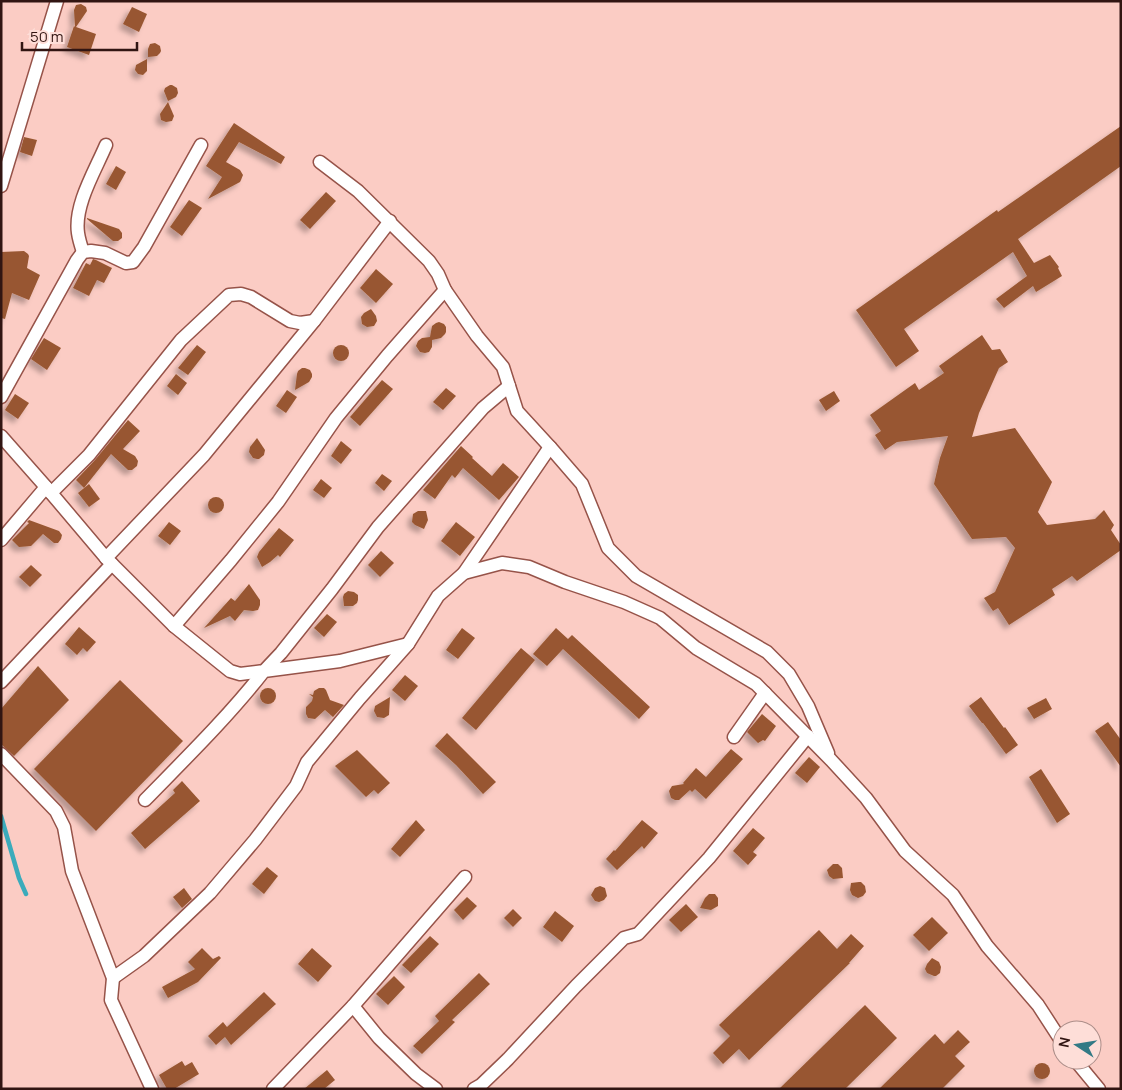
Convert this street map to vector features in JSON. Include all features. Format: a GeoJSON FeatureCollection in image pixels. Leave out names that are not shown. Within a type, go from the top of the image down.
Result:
{"type":"FeatureCollection","features":[{"type":"Feature","properties":{"kind":"street"},"geometry":{"type":"LineString","coordinates":[[1,186],[57,1]]}},
{"type":"Feature","properties":{"kind":"street"},"geometry":{"type":"LineString","coordinates":[[83,252],[78,234],[78,222],[83,199],[106,145]]}},
{"type":"Feature","properties":{"kind":"street"},"geometry":{"type":"LineString","coordinates":[[1,397],[83,252],[105,252],[126,263],[133,262],[144,248],[200,145]]}},
{"type":"Feature","properties":{"kind":"street"},"geometry":{"type":"LineString","coordinates":[[320,162],[358,191],[430,261],[445,290],[477,336],[503,367],[517,412],[582,484],[608,548],[636,576],[767,652],[789,674],[808,706],[831,760]]}},
{"type":"Feature","properties":{"kind":"street"},"geometry":{"type":"LineString","coordinates":[[1,682],[204,455],[314,322],[390,222]]}},
{"type":"Feature","properties":{"kind":"street"},"geometry":{"type":"LineString","coordinates":[[174,626],[278,502],[336,418],[445,290]]}},
{"type":"Feature","properties":{"kind":"street"},"geometry":{"type":"LineString","coordinates":[[1,540],[49,490],[90,454],[181,340],[229,295],[241,294],[252,297],[290,321],[300,323],[314,322]]}},
{"type":"Feature","properties":{"kind":"street"},"geometry":{"type":"LineString","coordinates":[[145,800],[200,745],[250,690],[327,596],[378,527],[483,408],[509,386]]}},
{"type":"Feature","properties":{"kind":"street"},"geometry":{"type":"LineString","coordinates":[[1,436],[109,561],[174,626],[230,671],[240,674],[340,661],[408,644]]}},
{"type":"Feature","properties":{"kind":"street"},"geometry":{"type":"LineString","coordinates":[[113,978],[144,956],[210,893],[255,840],[296,786],[307,762],[408,644],[438,596],[464,573],[550,447]]}},
{"type":"Feature","properties":{"kind":"street"},"geometry":{"type":"LineString","coordinates":[[464,573],[502,563],[529,567],[565,582],[624,602],[660,618],[696,648],[756,684],[866,798],[906,851],[953,895],[987,946],[1038,1005],[1052,1027]]}},
{"type":"Feature","properties":{"kind":"street"},"geometry":{"type":"LineString","coordinates":[[734,737],[765,693]]}},
{"type":"Feature","properties":{"kind":"street"},"geometry":{"type":"LineString","coordinates":[[474,1089],[481,1085],[508,1059],[624,938],[638,934],[708,858],[808,736]]}},
{"type":"Feature","properties":{"kind":"street"},"geometry":{"type":"LineString","coordinates":[[1,754],[56,811],[64,827],[72,871],[113,978],[111,1000],[152,1089]]}},
{"type":"Feature","properties":{"kind":"street"},"geometry":{"type":"LineString","coordinates":[[273,1089],[353,1006],[465,877]]}},
{"type":"Feature","properties":{"kind":"street"},"geometry":{"type":"LineString","coordinates":[[353,1006],[379,1038],[416,1074],[436,1089]]}},
{"type":"Feature","properties":{"kind":"street"},"geometry":{"type":"LineString","coordinates":[[1083,1070],[1099,1089]]}},
{"type":"Feature","properties":{"kind":"building"},"geometry":{"type":"Polygon","coordinates":[[[81,4],[86,7],[87,11],[76,27],[96,34],[89,55],[67,47],[75,27],[74,10],[76,5],[81,4]]]}},
{"type":"Feature","properties":{"kind":"building"},"geometry":{"type":"Polygon","coordinates":[[[132,7],[147,14],[139,32],[123,24],[132,7]]]}},
{"type":"Feature","properties":{"kind":"building"},"geometry":{"type":"Polygon","coordinates":[[[155,43],[160,46],[160,53],[157,56],[148,57],[150,44],[155,43]]]}},
{"type":"Feature","properties":{"kind":"building"},"geometry":{"type":"Polygon","coordinates":[[[147,59],[147,71],[143,75],[138,74],[135,70],[136,65],[147,59]]]}},
{"type":"Feature","properties":{"kind":"building"},"geometry":{"type":"Polygon","coordinates":[[[170,85],[177,88],[178,93],[176,97],[168,101],[164,91],[170,85]]]}},
{"type":"Feature","properties":{"kind":"building"},"geometry":{"type":"Polygon","coordinates":[[[168,102],[174,116],[172,121],[166,122],[161,120],[160,114],[168,102]]]}},
{"type":"Feature","properties":{"kind":"building"},"geometry":{"type":"Polygon","coordinates":[[[234,123],[285,157],[281,164],[239,142],[226,162],[240,170],[243,175],[240,182],[208,199],[222,177],[206,166],[234,123]]]}},
{"type":"Feature","properties":{"kind":"building"},"geometry":{"type":"Polygon","coordinates":[[[1121,126],[1121,166],[1018,239],[1034,263],[1050,255],[1059,267],[1062,276],[1036,292],[1033,286],[1004,308],[996,299],[1027,276],[1013,252],[904,329],[919,351],[896,367],[856,310],[997,210],[998,212],[1121,126]]]}},
{"type":"Feature","properties":{"kind":"building"},"geometry":{"type":"Polygon","coordinates":[[[24,137],[37,140],[32,156],[20,152],[24,137]]]}},
{"type":"Feature","properties":{"kind":"building"},"geometry":{"type":"Polygon","coordinates":[[[116,166],[126,172],[116,190],[106,184],[116,166]]]}},
{"type":"Feature","properties":{"kind":"building"},"geometry":{"type":"Polygon","coordinates":[[[326,192],[336,201],[310,229],[300,220],[326,192]]]}},
{"type":"Feature","properties":{"kind":"building"},"geometry":{"type":"Polygon","coordinates":[[[189,200],[202,208],[182,236],[170,227],[189,200]]]}},
{"type":"Feature","properties":{"kind":"building"},"geometry":{"type":"Polygon","coordinates":[[[87,218],[119,229],[122,233],[122,238],[118,241],[113,241],[87,218]]]}},
{"type":"Feature","properties":{"kind":"building"},"geometry":{"type":"Polygon","coordinates":[[[24,251],[29,256],[27,268],[40,275],[29,300],[12,293],[5,319],[1,318],[1,252],[24,251]]]}},
{"type":"Feature","properties":{"kind":"building"},"geometry":{"type":"Polygon","coordinates":[[[93,259],[112,268],[104,283],[97,280],[89,296],[73,288],[86,263],[90,265],[93,259]]]}},
{"type":"Feature","properties":{"kind":"building"},"geometry":{"type":"Polygon","coordinates":[[[376,269],[393,284],[376,303],[360,288],[376,269]]]}},
{"type":"Feature","properties":{"kind":"building"},"geometry":{"type":"Polygon","coordinates":[[[371,309],[377,321],[374,326],[367,327],[362,324],[361,317],[371,309]]]}},
{"type":"Feature","properties":{"kind":"building"},"geometry":{"type":"Polygon","coordinates":[[[439,322],[446,327],[445,334],[441,338],[432,340],[432,347],[429,352],[420,352],[416,346],[418,341],[422,338],[430,337],[432,326],[439,322]]]}},
{"type":"Feature","properties":{"kind":"building"},"geometry":{"type":"Polygon","coordinates":[[[982,335],[992,350],[1000,349],[1008,362],[999,368],[979,413],[972,437],[1015,428],[1052,482],[1038,512],[1047,525],[1095,519],[1104,510],[1114,525],[1111,530],[1121,545],[1121,550],[1077,581],[1072,576],[1052,589],[1055,595],[1009,625],[998,608],[993,611],[984,598],[995,592],[1015,548],[1006,537],[972,539],[934,484],[940,458],[948,436],[897,442],[885,450],[875,435],[881,431],[870,415],[915,383],[919,390],[944,373],[939,366],[982,335]]]}},
{"type":"Feature","properties":{"kind":"building"},"geometry":{"type":"Polygon","coordinates":[[[44,338],[61,348],[47,370],[31,359],[44,338]]]}},
{"type":"Feature","properties":{"kind":"building"},"geometry":{"type":"Polygon","coordinates":[[[197,345],[206,352],[188,375],[178,368],[197,345]]]}},
{"type":"Feature","properties":{"kind":"building"},"geometry":{"type":"Polygon","coordinates":[[[341,345],[347,347],[349,353],[347,359],[341,361],[335,359],[333,353],[335,347],[341,345]]]}},
{"type":"Feature","properties":{"kind":"building"},"geometry":{"type":"Polygon","coordinates":[[[302,368],[310,370],[312,377],[309,382],[295,390],[297,374],[302,368]]]}},
{"type":"Feature","properties":{"kind":"building"},"geometry":{"type":"Polygon","coordinates":[[[176,374],[187,383],[178,395],[167,386],[176,374]]]}},
{"type":"Feature","properties":{"kind":"building"},"geometry":{"type":"Polygon","coordinates":[[[382,380],[393,389],[360,426],[350,417],[382,380]]]}},
{"type":"Feature","properties":{"kind":"building"},"geometry":{"type":"Polygon","coordinates":[[[446,388],[456,396],[443,410],[433,402],[446,388]]]}},
{"type":"Feature","properties":{"kind":"building"},"geometry":{"type":"Polygon","coordinates":[[[287,390],[297,397],[286,413],[276,406],[287,390]]]}},
{"type":"Feature","properties":{"kind":"building"},"geometry":{"type":"Polygon","coordinates":[[[834,391],[840,401],[826,411],[819,400],[834,391]]]}},
{"type":"Feature","properties":{"kind":"building"},"geometry":{"type":"Polygon","coordinates":[[[15,394],[29,403],[18,419],[5,410],[15,394]]]}},
{"type":"Feature","properties":{"kind":"building"},"geometry":{"type":"Polygon","coordinates":[[[128,420],[140,431],[123,449],[135,456],[138,461],[137,466],[132,470],[128,470],[111,454],[84,488],[76,480],[128,420]]]}},
{"type":"Feature","properties":{"kind":"building"},"geometry":{"type":"Polygon","coordinates":[[[257,438],[265,450],[264,455],[259,459],[253,458],[249,452],[250,447],[257,438]]]}},
{"type":"Feature","properties":{"kind":"building"},"geometry":{"type":"Polygon","coordinates":[[[341,441],[352,450],[341,464],[331,456],[341,441]]]}},
{"type":"Feature","properties":{"kind":"building"},"geometry":{"type":"Polygon","coordinates":[[[461,446],[492,476],[503,463],[519,477],[499,500],[463,468],[455,478],[452,475],[435,499],[423,490],[461,446]]]}},
{"type":"Feature","properties":{"kind":"building"},"geometry":{"type":"Polygon","coordinates":[[[382,474],[392,481],[384,491],[375,483],[382,474]]]}},
{"type":"Feature","properties":{"kind":"building"},"geometry":{"type":"Polygon","coordinates":[[[321,479],[332,488],[324,498],[313,490],[321,479]]]}},
{"type":"Feature","properties":{"kind":"building"},"geometry":{"type":"Polygon","coordinates":[[[89,484],[100,499],[89,507],[78,493],[89,484]]]}},
{"type":"Feature","properties":{"kind":"building"},"geometry":{"type":"Polygon","coordinates":[[[216,497],[222,499],[224,505],[222,511],[216,513],[210,511],[208,505],[210,499],[216,497]]]}},
{"type":"Feature","properties":{"kind":"building"},"geometry":{"type":"Polygon","coordinates":[[[418,511],[426,511],[428,520],[424,529],[412,522],[413,514],[418,511]]]}},
{"type":"Feature","properties":{"kind":"building"},"geometry":{"type":"Polygon","coordinates":[[[29,520],[59,531],[62,535],[61,539],[58,543],[54,543],[43,534],[31,546],[19,547],[12,540],[29,523],[27,522],[29,520]]]}},
{"type":"Feature","properties":{"kind":"building"},"geometry":{"type":"Polygon","coordinates":[[[169,522],[181,531],[170,545],[158,536],[169,522]]]}},
{"type":"Feature","properties":{"kind":"building"},"geometry":{"type":"Polygon","coordinates":[[[456,522],[475,537],[460,556],[441,541],[456,522]]]}},
{"type":"Feature","properties":{"kind":"building"},"geometry":{"type":"Polygon","coordinates":[[[279,528],[294,540],[280,557],[278,555],[262,567],[257,557],[259,552],[279,528]]]}},
{"type":"Feature","properties":{"kind":"building"},"geometry":{"type":"Polygon","coordinates":[[[381,551],[394,563],[380,577],[368,565],[381,551]]]}},
{"type":"Feature","properties":{"kind":"building"},"geometry":{"type":"Polygon","coordinates":[[[31,565],[42,575],[30,587],[19,577],[31,565]]]}},
{"type":"Feature","properties":{"kind":"building"},"geometry":{"type":"Polygon","coordinates":[[[249,584],[260,600],[258,610],[244,610],[235,621],[230,616],[204,628],[231,598],[235,601],[249,584]]]}},
{"type":"Feature","properties":{"kind":"building"},"geometry":{"type":"Polygon","coordinates":[[[348,591],[358,595],[357,603],[353,606],[344,606],[343,597],[348,591]]]}},
{"type":"Feature","properties":{"kind":"building"},"geometry":{"type":"Polygon","coordinates":[[[327,614],[337,622],[324,637],[314,628],[327,614]]]}},
{"type":"Feature","properties":{"kind":"building"},"geometry":{"type":"Polygon","coordinates":[[[79,627],[96,642],[87,652],[83,648],[77,655],[65,644],[79,627]]]}},
{"type":"Feature","properties":{"kind":"building"},"geometry":{"type":"Polygon","coordinates":[[[462,628],[475,638],[458,659],[446,650],[462,628]]]}},
{"type":"Feature","properties":{"kind":"building"},"geometry":{"type":"Polygon","coordinates":[[[556,628],[568,639],[572,635],[650,707],[639,719],[563,649],[547,666],[533,654],[556,628]]]}},
{"type":"Feature","properties":{"kind":"building"},"geometry":{"type":"Polygon","coordinates":[[[521,648],[535,660],[476,730],[462,718],[521,648]]]}},
{"type":"Feature","properties":{"kind":"building"},"geometry":{"type":"Polygon","coordinates":[[[38,666],[69,700],[14,756],[1,744],[1,709],[38,666]]]}},
{"type":"Feature","properties":{"kind":"building"},"geometry":{"type":"Polygon","coordinates":[[[405,675],[418,686],[405,701],[392,690],[405,675]]]}},
{"type":"Feature","properties":{"kind":"building"},"geometry":{"type":"Polygon","coordinates":[[[120,680],[183,741],[96,831],[34,769],[120,680]]]}},
{"type":"Feature","properties":{"kind":"building"},"geometry":{"type":"Polygon","coordinates":[[[268,688],[274,690],[276,696],[274,702],[268,704],[262,702],[260,696],[262,690],[268,688]]]}},
{"type":"Feature","properties":{"kind":"building"},"geometry":{"type":"Polygon","coordinates":[[[319,688],[326,690],[330,700],[344,705],[333,717],[325,710],[315,719],[308,718],[306,714],[306,707],[313,697],[309,694],[313,695],[314,691],[319,688]]]}},
{"type":"Feature","properties":{"kind":"building"},"geometry":{"type":"Polygon","coordinates":[[[390,697],[389,715],[384,718],[377,717],[374,711],[375,706],[390,697]]]}},
{"type":"Feature","properties":{"kind":"building"},"geometry":{"type":"Polygon","coordinates":[[[981,697],[1018,745],[1006,754],[969,706],[981,697]]]}},
{"type":"Feature","properties":{"kind":"building"},"geometry":{"type":"Polygon","coordinates":[[[1046,698],[1052,709],[1034,719],[1027,708],[1046,698]]]}},
{"type":"Feature","properties":{"kind":"building"},"geometry":{"type":"Polygon","coordinates":[[[762,714],[776,726],[765,741],[763,740],[758,743],[747,732],[762,714]]]}},
{"type":"Feature","properties":{"kind":"building"},"geometry":{"type":"Polygon","coordinates":[[[1108,722],[1121,740],[1121,767],[1095,731],[1108,722]]]}},
{"type":"Feature","properties":{"kind":"building"},"geometry":{"type":"Polygon","coordinates":[[[447,733],[496,782],[483,794],[435,746],[447,733]]]}},
{"type":"Feature","properties":{"kind":"building"},"geometry":{"type":"Polygon","coordinates":[[[731,749],[743,759],[706,799],[695,789],[692,792],[690,790],[679,800],[671,798],[669,791],[672,786],[684,784],[696,768],[706,777],[731,749]]]}},
{"type":"Feature","properties":{"kind":"building"},"geometry":{"type":"Polygon","coordinates":[[[357,750],[390,783],[378,794],[374,790],[366,797],[335,766],[357,750]]]}},
{"type":"Feature","properties":{"kind":"building"},"geometry":{"type":"Polygon","coordinates":[[[809,757],[820,767],[807,783],[795,773],[809,757]]]}},
{"type":"Feature","properties":{"kind":"building"},"geometry":{"type":"Polygon","coordinates":[[[1041,769],[1070,814],[1057,823],[1029,777],[1041,769]]]}},
{"type":"Feature","properties":{"kind":"building"},"geometry":{"type":"Polygon","coordinates":[[[182,781],[200,801],[145,849],[131,833],[175,793],[173,790],[182,781]]]}},
{"type":"Feature","properties":{"kind":"building"},"geometry":{"type":"Polygon","coordinates":[[[416,820],[425,830],[400,857],[391,849],[416,820]]]}},
{"type":"Feature","properties":{"kind":"building"},"geometry":{"type":"Polygon","coordinates":[[[642,820],[658,833],[644,849],[642,846],[617,870],[606,859],[642,820]]]}},
{"type":"Feature","properties":{"kind":"building"},"geometry":{"type":"Polygon","coordinates":[[[753,828],[765,838],[753,852],[757,855],[748,865],[733,851],[753,828]]]}},
{"type":"Feature","properties":{"kind":"building"},"geometry":{"type":"Polygon","coordinates":[[[833,864],[838,864],[842,868],[843,878],[833,879],[829,876],[827,870],[833,864]]]}},
{"type":"Feature","properties":{"kind":"building"},"geometry":{"type":"Polygon","coordinates":[[[267,867],[278,876],[264,894],[252,884],[267,867]]]}},
{"type":"Feature","properties":{"kind":"building"},"geometry":{"type":"Polygon","coordinates":[[[861,882],[865,886],[866,892],[858,898],[852,895],[850,890],[851,883],[861,882]]]}},
{"type":"Feature","properties":{"kind":"building"},"geometry":{"type":"Polygon","coordinates":[[[600,886],[605,888],[607,896],[599,902],[595,901],[591,895],[595,888],[600,886]]]}},
{"type":"Feature","properties":{"kind":"building"},"geometry":{"type":"Polygon","coordinates":[[[184,888],[192,899],[182,908],[173,897],[184,888]]]}},
{"type":"Feature","properties":{"kind":"building"},"geometry":{"type":"Polygon","coordinates":[[[709,894],[715,894],[718,898],[718,906],[711,910],[700,908],[705,898],[709,894]]]}},
{"type":"Feature","properties":{"kind":"building"},"geometry":{"type":"Polygon","coordinates":[[[467,897],[477,906],[463,920],[454,910],[467,897]]]}},
{"type":"Feature","properties":{"kind":"building"},"geometry":{"type":"Polygon","coordinates":[[[686,904],[698,917],[681,932],[669,920],[686,904]]]}},
{"type":"Feature","properties":{"kind":"building"},"geometry":{"type":"Polygon","coordinates":[[[513,909],[522,918],[513,927],[504,918],[513,909]]]}},
{"type":"Feature","properties":{"kind":"building"},"geometry":{"type":"Polygon","coordinates":[[[555,911],[574,926],[562,942],[543,927],[555,911]]]}},
{"type":"Feature","properties":{"kind":"building"},"geometry":{"type":"Polygon","coordinates":[[[932,917],[948,933],[929,951],[913,935],[932,917]]]}},
{"type":"Feature","properties":{"kind":"building"},"geometry":{"type":"Polygon","coordinates":[[[819,930],[837,949],[851,934],[864,946],[850,963],[749,1060],[739,1049],[723,1064],[713,1053],[730,1036],[719,1025],[819,930]]]}},
{"type":"Feature","properties":{"kind":"building"},"geometry":{"type":"Polygon","coordinates":[[[430,936],[439,944],[411,973],[402,965],[430,936]]]}},
{"type":"Feature","properties":{"kind":"building"},"geometry":{"type":"Polygon","coordinates":[[[202,948],[213,959],[219,956],[221,958],[198,982],[168,998],[162,987],[195,969],[188,962],[202,948]]]}},
{"type":"Feature","properties":{"kind":"building"},"geometry":{"type":"Polygon","coordinates":[[[312,948],[332,966],[318,982],[298,964],[312,948]]]}},
{"type":"Feature","properties":{"kind":"building"},"geometry":{"type":"Polygon","coordinates":[[[932,958],[939,962],[941,967],[940,973],[936,976],[927,973],[925,969],[932,958]]]}},
{"type":"Feature","properties":{"kind":"building"},"geometry":{"type":"Polygon","coordinates":[[[479,973],[490,984],[452,1020],[455,1022],[422,1054],[413,1046],[439,1021],[435,1016],[479,973]]]}},
{"type":"Feature","properties":{"kind":"building"},"geometry":{"type":"Polygon","coordinates":[[[394,976],[405,987],[388,1005],[376,994],[394,976]]]}},
{"type":"Feature","properties":{"kind":"building"},"geometry":{"type":"Polygon","coordinates":[[[264,992],[276,1004],[231,1045],[225,1037],[216,1045],[208,1036],[223,1022],[227,1027],[264,992]]]}},
{"type":"Feature","properties":{"kind":"building"},"geometry":{"type":"Polygon","coordinates":[[[865,1005],[897,1038],[845,1089],[779,1089],[865,1005]]]}},
{"type":"Feature","properties":{"kind":"building"},"geometry":{"type":"Polygon","coordinates":[[[958,1030],[970,1042],[955,1056],[965,1066],[942,1089],[879,1089],[935,1034],[944,1044],[958,1030]]]}},
{"type":"Feature","properties":{"kind":"building"},"geometry":{"type":"Polygon","coordinates":[[[182,1061],[185,1066],[192,1062],[199,1074],[174,1089],[167,1089],[159,1075],[182,1061]]]}},
{"type":"Feature","properties":{"kind":"building"},"geometry":{"type":"Polygon","coordinates":[[[1042,1063],[1048,1065],[1050,1071],[1048,1077],[1042,1079],[1036,1077],[1034,1071],[1036,1065],[1042,1063]]]}},
{"type":"Feature","properties":{"kind":"building"},"geometry":{"type":"Polygon","coordinates":[[[327,1070],[335,1080],[324,1089],[304,1089],[327,1070]]]}},
{"type":"Feature","properties":{"kind":"waterway"},"geometry":{"type":"LineString","coordinates":[[1,816],[19,878],[26,894]]}}]}
